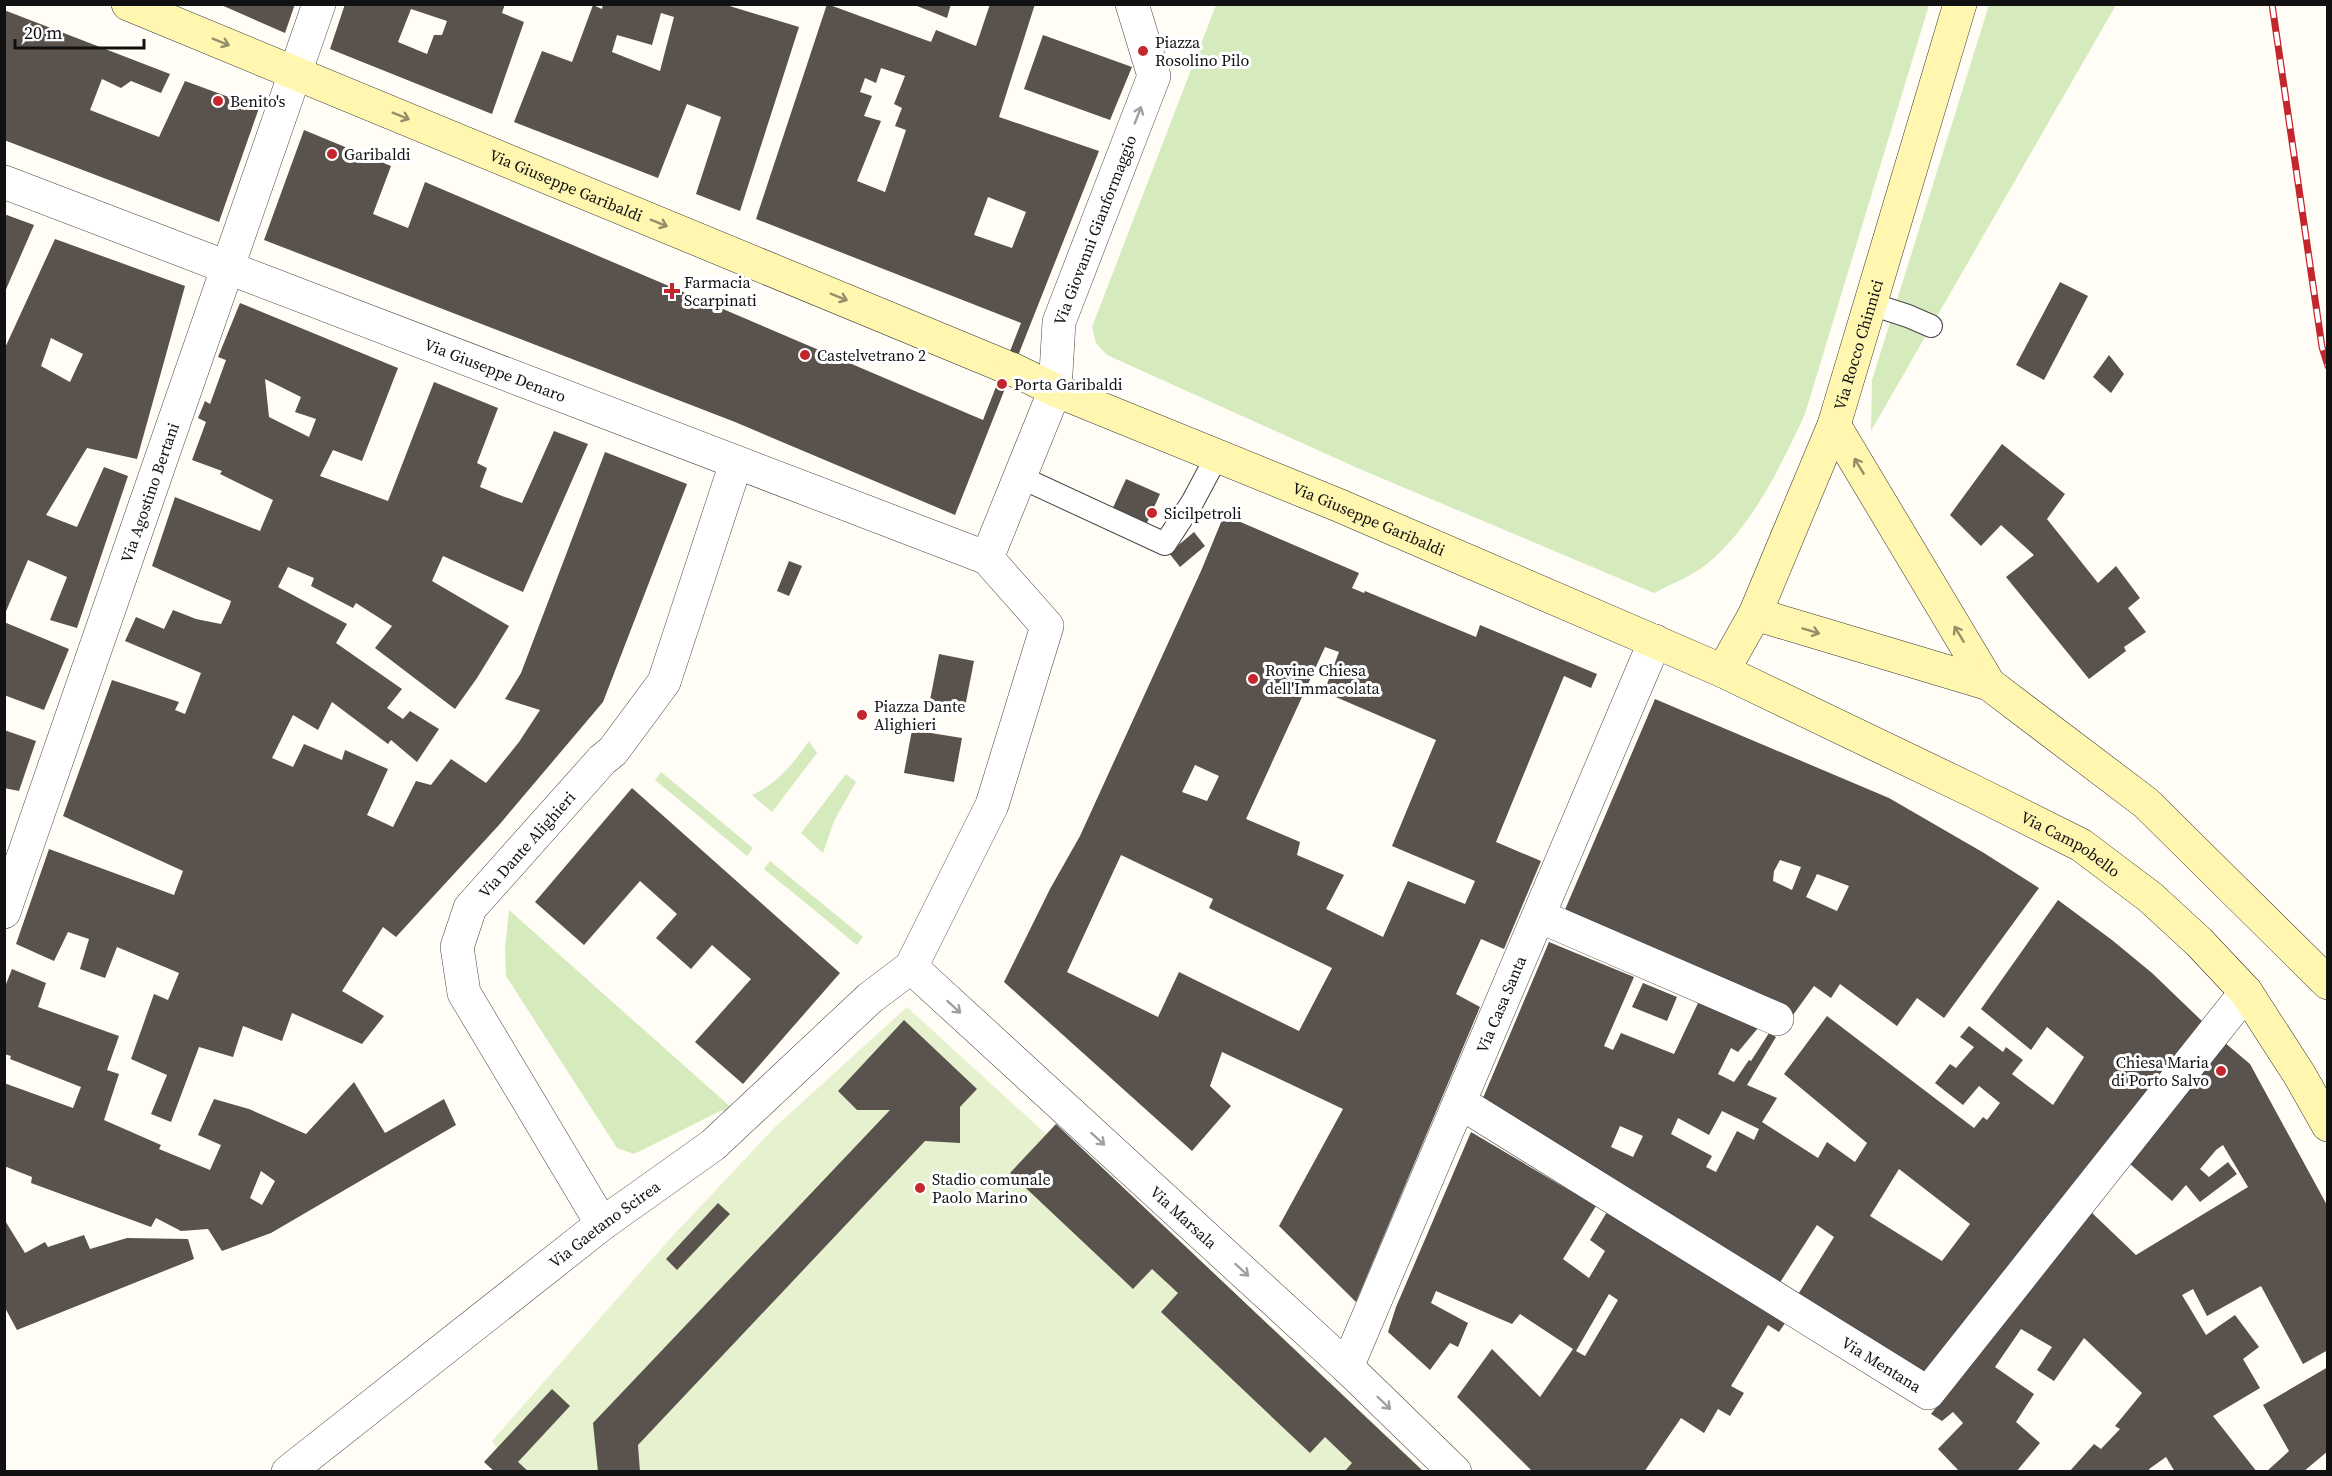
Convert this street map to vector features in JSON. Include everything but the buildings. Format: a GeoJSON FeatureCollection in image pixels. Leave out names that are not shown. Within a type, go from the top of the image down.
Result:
{"type":"FeatureCollection","features":[{"type":"Feature","properties":{"kind":"main road","name":"Via Giuseppe Garibaldi"},"geometry":{"type":"LineString","coordinates":[[128,4],[178,14],[296,73],[1520,582],[1723,671]]}},
{"type":"Feature","properties":{"kind":"main road","name":"Via Rocco Chinnici"},"geometry":{"type":"LineString","coordinates":[[1723,671],[1755,614],[1834,425],[1959,4]]}},
{"type":"Feature","properties":{"kind":"main road"},"geometry":{"type":"LineString","coordinates":[[1834,425],[1989,684]]}},
{"type":"Feature","properties":{"kind":"main road"},"geometry":{"type":"LineString","coordinates":[[1755,614],[1989,684],[2146,804],[2328,983]]}},
{"type":"Feature","properties":{"kind":"main road","name":"Via Campobello"},"geometry":{"type":"LineString","coordinates":[[1723,671],[1973,790],[2081,845],[2150,897],[2199,942],[2246,992],[2299,1074],[2328,1125]]}},
{"type":"Feature","properties":{"kind":"street","name":"Via Agostino Bertani"},"geometry":{"type":"LineString","coordinates":[[4,912],[320,4]]}},
{"type":"Feature","properties":{"kind":"street","name":"Via Giovanni Gianformaggio"},"geometry":{"type":"LineString","coordinates":[[987,558],[1055,390],[1059,322],[1154,76],[1132,4]]}},
{"type":"Feature","properties":{"kind":"street","name":"Via Giuseppe Denaro"},"geometry":{"type":"LineString","coordinates":[[4,182],[987,558]]}},
{"type":"Feature","properties":{"kind":"street","name":"Via Dante Alighieri"},"geometry":{"type":"LineString","coordinates":[[602,1224],[464,993],[457,947],[470,908],[602,760],[614,751],[664,682],[736,463]]}},
{"type":"Feature","properties":{"kind":"street"},"geometry":{"type":"LineString","coordinates":[[911,967],[992,805],[1047,626],[987,558]]}},
{"type":"Feature","properties":{"kind":"street","name":"Via Casa Santa"},"geometry":{"type":"LineString","coordinates":[[1347,1367],[1461,1103],[1655,641]]}},
{"type":"Feature","properties":{"kind":"street"},"geometry":{"type":"LineString","coordinates":[[1539,915],[1777,1019]]}},
{"type":"Feature","properties":{"kind":"street","name":"Via Gaetano Scirea"},"geometry":{"type":"LineString","coordinates":[[288,1472],[602,1224],[712,1145],[870,998],[911,967]]}},
{"type":"Feature","properties":{"kind":"street","name":"Via Marsala"},"geometry":{"type":"LineString","coordinates":[[911,967],[1347,1367],[1455,1472]]}},
{"type":"Feature","properties":{"kind":"street","name":"Via Mentana"},"geometry":{"type":"LineString","coordinates":[[1461,1103],[1928,1393],[2246,992]]}},
{"type":"Feature","properties":{"kind":"lane"},"geometry":{"type":"LineString","coordinates":[[1870,304],[1931,326]]}},
{"type":"Feature","properties":{"kind":"lane"},"geometry":{"type":"LineString","coordinates":[[1020,477],[1165,544],[1217,456]]}},
{"type":"Feature","properties":{"kind":"green space"},"geometry":{"type":"Polygon","coordinates":[[[1216,5],[1929,5],[1805,414],[1764,495],[1724,548],[1707,564],[1654,593],[1355,467],[1107,355],[1096,343],[1092,327],[1216,5]]]}},
{"type":"Feature","properties":{"kind":"green space"},"geometry":{"type":"Polygon","coordinates":[[[1989,5],[2116,5],[1871,431],[1872,380],[1989,5]]]}},
{"type":"Feature","properties":{"kind":"green space"},"geometry":{"type":"Polygon","coordinates":[[[809,741],[817,753],[772,812],[752,795],[770,785],[784,772],[809,741]]]}},
{"type":"Feature","properties":{"kind":"green space"},"geometry":{"type":"Polygon","coordinates":[[[661,772],[753,848],[747,856],[655,780],[661,772]]]}},
{"type":"Feature","properties":{"kind":"green space"},"geometry":{"type":"Polygon","coordinates":[[[846,774],[856,782],[834,821],[823,853],[801,833],[846,774]]]}},
{"type":"Feature","properties":{"kind":"green space"},"geometry":{"type":"Polygon","coordinates":[[[770,861],[863,937],[857,945],[764,869],[770,861]]]}},
{"type":"Feature","properties":{"kind":"green space"},"geometry":{"type":"Polygon","coordinates":[[[509,910],[734,1110],[729,1116],[722,1110],[634,1154],[617,1148],[506,976],[505,949],[509,910]]]}},
{"type":"Feature","properties":{"kind":"green space","name":"Stadio comunale Paolo Marino"},"geometry":{"type":"Polygon","coordinates":[[[907,1007],[1046,1134],[1056,1124],[1424,1471],[495,1472],[484,1462],[496,1448],[492,1441],[667,1242],[775,1127],[907,1007]]]}},
{"type":"Feature","properties":{"kind":"railway"},"geometry":{"type":"LineString","coordinates":[[2272,4],[2322,347],[2328,366]]}},
{"type":"Feature","properties":{"kind":"place","name":"Piazza Rosolino Pilo"},"geometry":{"type":"Point","coordinates":[1143,51]}},
{"type":"Feature","properties":{"kind":"place","name":"Benito's"},"geometry":{"type":"Point","coordinates":[218,101]}},
{"type":"Feature","properties":{"kind":"place","name":"Garibaldi"},"geometry":{"type":"Point","coordinates":[332,154]}},
{"type":"Feature","properties":{"kind":"place","name":"Farmacia Scarpinati"},"geometry":{"type":"Point","coordinates":[672,291]}},
{"type":"Feature","properties":{"kind":"place","name":"Castelvetrano 2"},"geometry":{"type":"Point","coordinates":[805,355]}},
{"type":"Feature","properties":{"kind":"place","name":"Porta Garibaldi"},"geometry":{"type":"Point","coordinates":[1002,384]}},
{"type":"Feature","properties":{"kind":"place","name":"Sicilpetroli"},"geometry":{"type":"Point","coordinates":[1152,513]}},
{"type":"Feature","properties":{"kind":"place","name":"Rovine Chiesa dell'Immacolata"},"geometry":{"type":"Point","coordinates":[1253,679]}},
{"type":"Feature","properties":{"kind":"place","name":"Piazza Dante Alighieri"},"geometry":{"type":"Point","coordinates":[862,715]}},
{"type":"Feature","properties":{"kind":"place","name":"Chiesa Maria di Porto Salvo"},"geometry":{"type":"Point","coordinates":[2221,1071]}},
{"type":"Feature","properties":{"kind":"place","name":"Stadio comunale Paolo Marino"},"geometry":{"type":"Point","coordinates":[920,1188]}}]}
